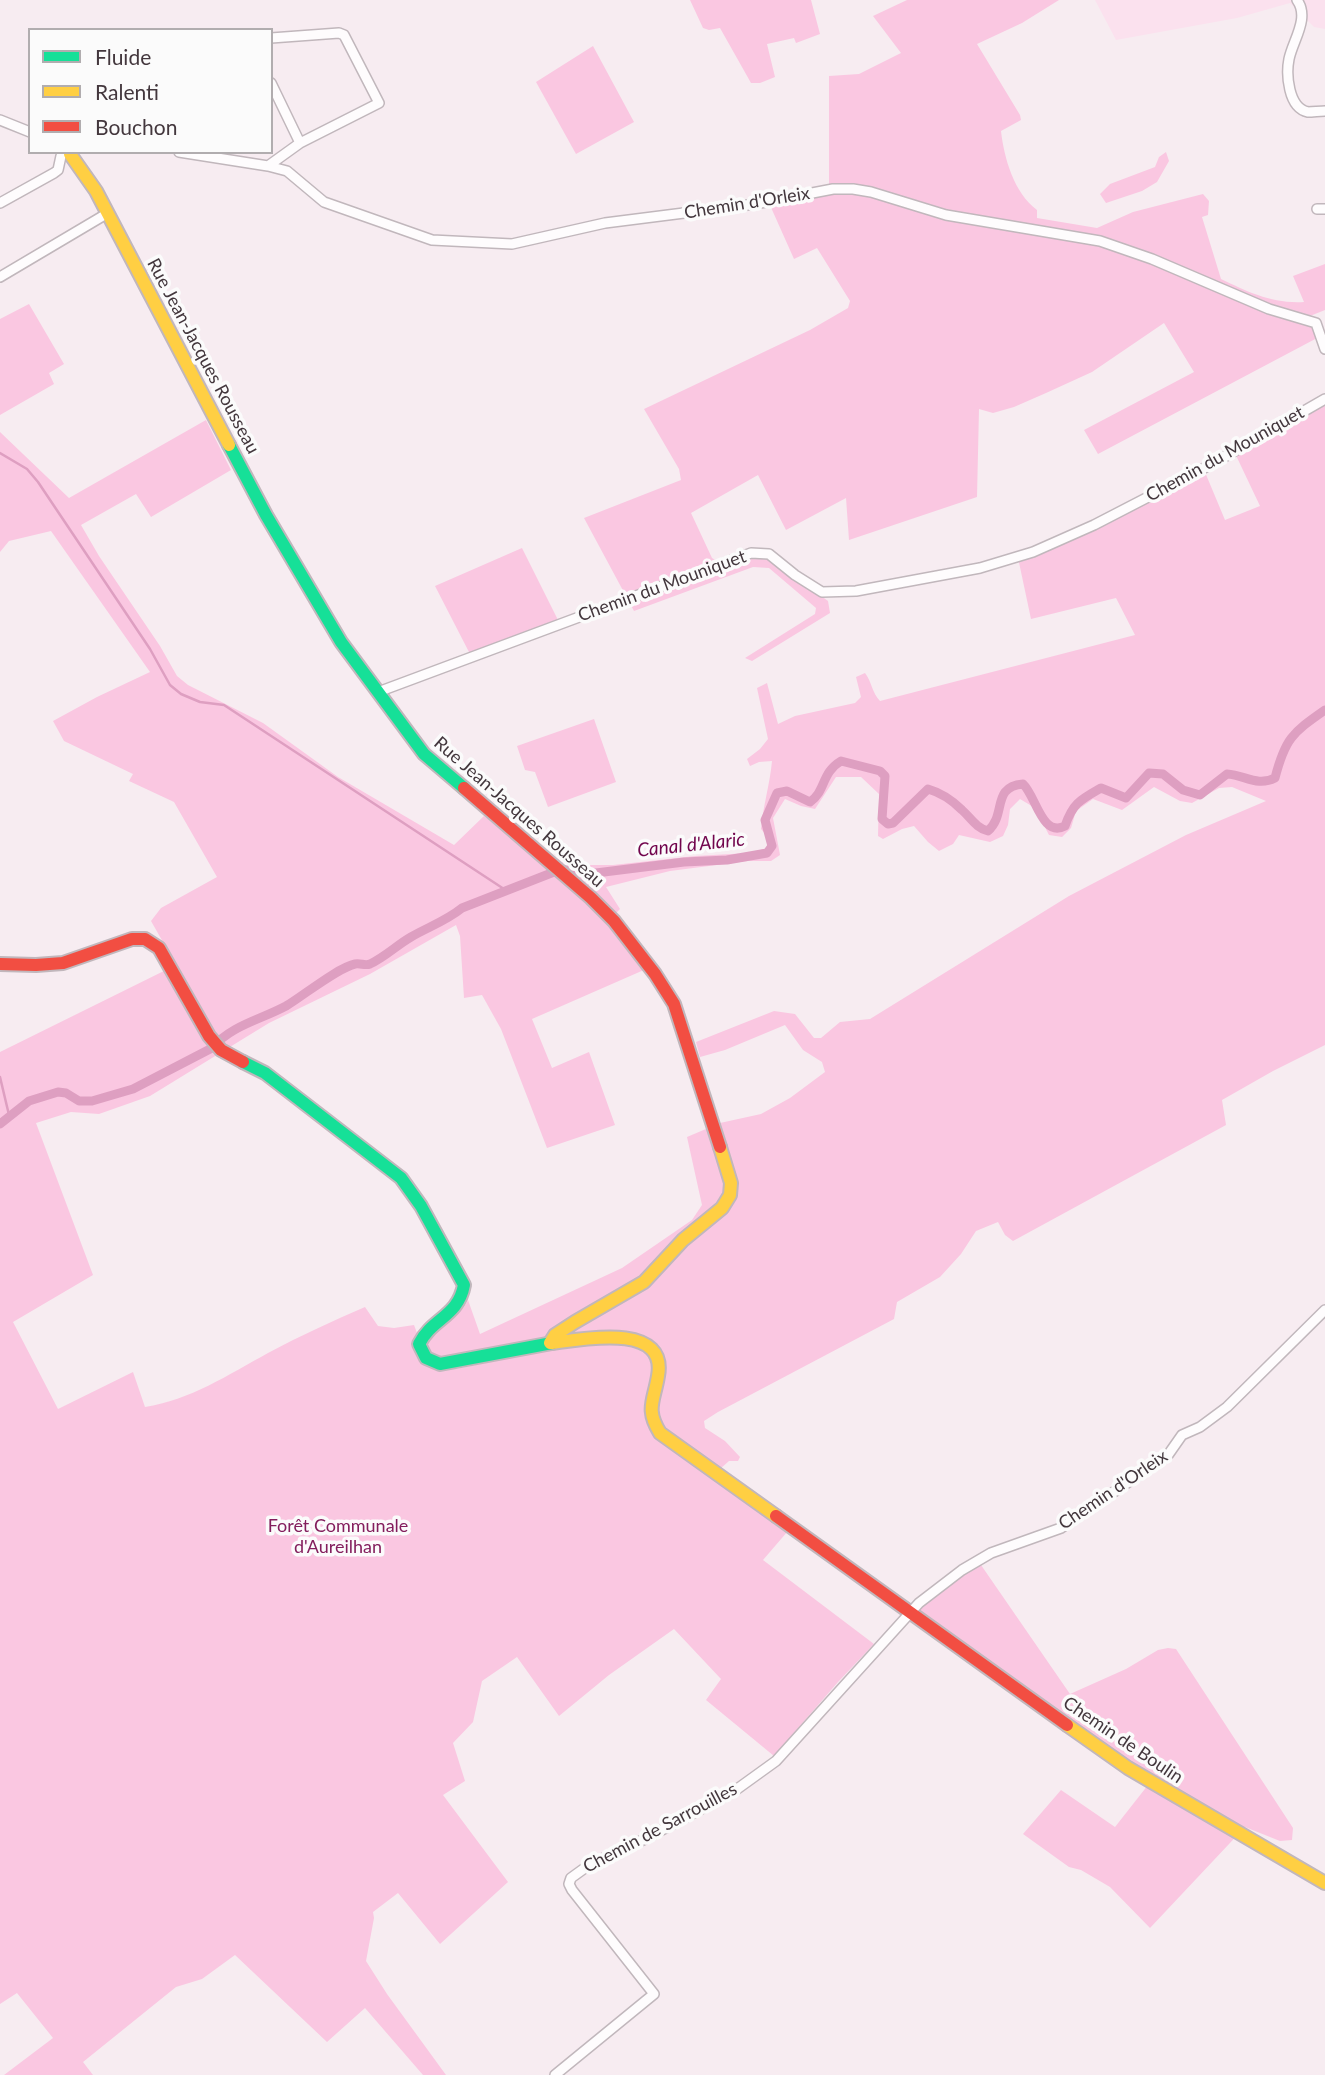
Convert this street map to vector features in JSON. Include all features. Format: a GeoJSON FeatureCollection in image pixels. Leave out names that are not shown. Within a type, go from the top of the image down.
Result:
{"type":"FeatureCollection","features":[{"type":"Feature","properties":{"kind":"street"},"geometry":{"type":"LineString","coordinates":[[1297,0],[1301,5],[1301,18],[1289,58],[1288,78],[1292,95],[1298,106],[1307,112],[1325,111]]}},
{"type":"Feature","properties":{"kind":"street"},"geometry":{"type":"LineString","coordinates":[[268,166],[300,143],[379,103],[344,35],[339,33],[273,38]]}},
{"type":"Feature","properties":{"kind":"street"},"geometry":{"type":"LineString","coordinates":[[273,87],[300,143]]}},
{"type":"Feature","properties":{"kind":"street"},"geometry":{"type":"LineString","coordinates":[[0,121],[28,131]]}},
{"type":"Feature","properties":{"kind":"street"},"geometry":{"type":"LineString","coordinates":[[0,203],[58,170],[65,154]]}},
{"type":"Feature","properties":{"kind":"street","name":"Rue Jean-Jacques Rousseau"},"geometry":{"type":"LineString","coordinates":[[65,154],[96,191],[108,212],[266,515],[341,642],[424,754],[561,871],[614,921],[655,974],[674,1004],[731,1183],[730,1195],[722,1208],[683,1240],[644,1282],[575,1322],[555,1335],[550,1343]]}},
{"type":"Feature","properties":{"kind":"street","name":"Chemin d'Orleix"},"geometry":{"type":"LineString","coordinates":[[192,154],[287,171],[324,202],[432,240],[512,244],[605,223],[755,204],[833,189],[853,189],[946,215],[1100,241],[1152,259],[1269,309],[1320,321]]}},
{"type":"Feature","properties":{"kind":"street"},"geometry":{"type":"LineString","coordinates":[[0,277],[108,212]]}},
{"type":"Feature","properties":{"kind":"street"},"geometry":{"type":"LineString","coordinates":[[1320,321],[1325,349]]}},
{"type":"Feature","properties":{"kind":"street","name":"Chemin du Mouniquet"},"geometry":{"type":"LineString","coordinates":[[378,692],[751,553],[769,554],[822,592],[856,591],[980,568],[1033,552],[1094,525],[1212,464],[1325,399]]}},
{"type":"Feature","properties":{"kind":"street","name":"Chemin de Boulin"},"geometry":{"type":"LineString","coordinates":[[0,964],[52,965],[141,937],[159,948],[209,1036],[221,1050],[265,1073],[374,1154],[401,1178],[412,1192],[464,1285],[464,1297],[459,1306],[422,1335],[419,1344],[425,1359],[440,1364],[550,1343],[628,1338],[653,1350],[657,1356],[659,1372],[649,1407],[651,1420],[660,1433],[1128,1768],[1325,1883]]}},
{"type":"Feature","properties":{"kind":"street","name":"Chemin d'Orleix"},"geometry":{"type":"LineString","coordinates":[[911,1614],[919,1603],[962,1570],[991,1553],[1061,1528],[1168,1455],[1182,1435],[1200,1427],[1227,1407],[1325,1310]]}},
{"type":"Feature","properties":{"kind":"street","name":"Chemin de Sarrouilles"},"geometry":{"type":"LineString","coordinates":[[555,2075],[654,1994],[572,1890],[569,1884],[571,1878],[589,1865],[645,1839],[733,1791],[776,1760],[911,1614]]}},
{"type":"Feature","properties":{"kind":"shaded area"},"geometry":{"type":"Polygon","coordinates":[[[1095,0],[1325,0],[1325,29],[1314,27],[1290,3],[1237,18],[1116,40],[1095,0]]]}},
{"type":"Feature","properties":{"kind":"green space"},"geometry":{"type":"Polygon","coordinates":[[[690,0],[811,0],[820,34],[796,43],[794,38],[767,44],[775,77],[760,83],[751,83],[720,28],[703,28],[690,0]]]}},
{"type":"Feature","properties":{"kind":"green space"},"geometry":{"type":"Polygon","coordinates":[[[907,0],[1059,0],[1022,23],[977,44],[1020,115],[1021,120],[1001,131],[1002,141],[1016,185],[1037,210],[1037,218],[1097,228],[1133,212],[1203,194],[1209,201],[1208,215],[1202,217],[1221,279],[1271,299],[1304,302],[1293,276],[1325,264],[1325,310],[1310,316],[1319,337],[1098,454],[1084,430],[1194,372],[1164,323],[1092,372],[1014,407],[993,413],[979,409],[977,497],[849,540],[846,498],[786,530],[758,475],[691,513],[712,558],[723,565],[750,558],[772,560],[828,601],[830,613],[752,661],[745,658],[815,614],[816,608],[769,568],[753,567],[634,611],[584,518],[681,480],[679,469],[644,409],[810,330],[848,308],[850,301],[817,248],[794,259],[765,194],[829,185],[829,76],[859,74],[901,53],[873,16],[907,0]]]}},
{"type":"Feature","properties":{"kind":"green space"},"geometry":{"type":"Polygon","coordinates":[[[593,46],[634,122],[576,154],[536,82],[593,46]]]}},
{"type":"Feature","properties":{"kind":"green space"},"geometry":{"type":"Polygon","coordinates":[[[1166,152],[1169,161],[1157,182],[1142,191],[1106,203],[1100,194],[1110,184],[1155,167],[1159,157],[1166,152]]]}},
{"type":"Feature","properties":{"kind":"green space"},"geometry":{"type":"Polygon","coordinates":[[[29,304],[64,364],[49,373],[54,384],[0,415],[0,319],[29,304]]]}},
{"type":"Feature","properties":{"kind":"green space","name":"Forêt Communale d'Aureilhan"},"geometry":{"type":"Polygon","coordinates":[[[1325,396],[1325,1045],[1222,1100],[1226,1125],[1013,1241],[1005,1235],[998,1222],[976,1231],[961,1254],[940,1277],[897,1302],[894,1319],[704,1421],[705,1428],[725,1441],[740,1457],[738,1461],[729,1461],[720,1469],[794,1524],[763,1560],[874,1644],[774,1756],[706,1700],[721,1679],[674,1629],[609,1675],[559,1716],[517,1657],[482,1681],[473,1722],[453,1743],[465,1781],[443,1795],[508,1882],[440,1944],[398,1893],[373,1912],[366,1961],[446,2075],[423,2075],[365,2008],[327,2042],[235,1955],[202,1979],[176,1987],[83,2062],[93,2075],[4,2075],[53,2038],[17,1993],[0,2004],[0,1052],[176,965],[151,921],[161,908],[217,877],[174,802],[129,781],[133,774],[64,741],[53,721],[150,672],[51,531],[9,541],[0,552],[0,432],[69,498],[206,420],[231,470],[151,517],[136,494],[81,525],[177,676],[188,685],[263,723],[338,777],[454,845],[484,816],[503,831],[515,825],[566,865],[613,865],[749,853],[767,848],[767,836],[761,829],[772,761],[750,766],[747,759],[768,739],[757,688],[767,683],[778,724],[795,716],[855,703],[861,697],[856,677],[865,673],[880,701],[1135,635],[1116,598],[1031,619],[1017,553],[1072,532],[1202,465],[1225,520],[1260,506],[1232,447],[1325,396]],[[836,777],[815,809],[785,799],[773,818],[780,855],[771,861],[748,861],[670,871],[606,887],[620,909],[615,914],[653,966],[532,1019],[552,1068],[589,1052],[615,1125],[547,1148],[501,1029],[482,995],[464,998],[460,936],[456,925],[370,974],[269,1023],[150,1096],[99,1114],[71,1112],[36,1123],[93,1275],[13,1322],[58,1409],[133,1372],[145,1407],[178,1399],[365,1307],[378,1326],[394,1328],[414,1325],[417,1333],[415,1344],[437,1368],[456,1369],[500,1360],[492,1352],[440,1361],[428,1350],[427,1340],[464,1307],[468,1300],[480,1334],[622,1268],[692,1220],[702,1205],[687,1137],[720,1123],[761,1114],[790,1098],[825,1072],[822,1062],[803,1050],[785,1025],[725,1050],[700,1057],[696,1042],[774,1011],[795,1014],[814,1038],[821,1038],[840,1022],[870,1019],[1069,896],[1186,835],[1266,801],[1232,787],[1219,788],[1192,803],[1180,801],[1154,787],[1122,810],[1093,799],[1076,811],[1071,828],[1062,837],[1049,835],[1035,808],[1020,799],[1010,809],[1003,836],[990,842],[959,835],[953,844],[939,851],[914,826],[883,839],[878,836],[879,794],[861,777],[836,777]]]}},
{"type":"Feature","properties":{"kind":"green space"},"geometry":{"type":"Polygon","coordinates":[[[522,548],[558,620],[470,654],[435,586],[522,548]]]}},
{"type":"Feature","properties":{"kind":"green space"},"geometry":{"type":"Polygon","coordinates":[[[594,719],[616,782],[548,807],[535,772],[525,770],[517,746],[594,719]]]}},
{"type":"Feature","properties":{"kind":"green space"},"geometry":{"type":"Polygon","coordinates":[[[981,1565],[1070,1694],[1126,1669],[1158,1650],[1176,1649],[1293,1828],[1292,1840],[1280,1841],[1245,1827],[1150,1928],[1110,1887],[1081,1870],[1069,1867],[1023,1834],[1061,1790],[1115,1827],[1148,1785],[917,1610],[944,1587],[981,1565]]]}},
{"type":"Feature","properties":{"kind":"waterway"},"geometry":{"type":"LineString","coordinates":[[0,453],[27,469],[38,482],[150,649],[170,685],[181,694],[200,702],[224,705],[507,891]]}},
{"type":"Feature","properties":{"kind":"waterway","name":"Canal d'Alaric"},"geometry":{"type":"LineString","coordinates":[[0,1124],[29,1101],[58,1092],[66,1093],[79,1101],[92,1101],[133,1089],[212,1048],[237,1028],[286,1006],[339,971],[355,964],[370,964],[462,908],[554,872],[563,869],[596,873],[684,862],[727,860],[767,853],[772,846],[765,820],[777,793],[787,791],[810,802],[819,793],[830,771],[841,761],[880,771],[885,776],[882,819],[888,824],[893,823],[928,789],[951,800],[977,825],[988,831],[994,824],[1007,790],[1023,784],[1045,821],[1057,828],[1065,826],[1078,803],[1101,788],[1126,798],[1149,773],[1163,774],[1183,790],[1200,795],[1227,774],[1257,781],[1275,778],[1282,754],[1291,738],[1325,710]]}},
{"type":"Feature","properties":{"kind":"waterway"},"geometry":{"type":"LineString","coordinates":[[0,1077],[9,1115]]}},
{"type":"Feature","properties":{"kind":"traffic: fast"},"geometry":{"type":"LineString","coordinates":[[229,445],[266,515],[341,642],[424,754],[464,788]]}},
{"type":"Feature","properties":{"kind":"traffic: fast"},"geometry":{"type":"LineString","coordinates":[[243,1062],[265,1073],[401,1178],[421,1206],[464,1285],[461,1296],[451,1311],[424,1335],[419,1344],[426,1358],[440,1364],[552,1343]]}},
{"type":"Feature","properties":{"kind":"traffic: slow"},"geometry":{"type":"LineString","coordinates":[[70,154],[96,191],[229,445]]}},
{"type":"Feature","properties":{"kind":"traffic: slow"},"geometry":{"type":"LineString","coordinates":[[550,1343],[555,1335],[575,1322],[644,1282],[683,1240],[722,1208],[730,1195],[731,1183],[720,1147]]}},
{"type":"Feature","properties":{"kind":"traffic: slow"},"geometry":{"type":"LineString","coordinates":[[552,1343],[601,1337],[637,1341],[650,1348],[658,1359],[652,1411],[660,1433],[776,1516]]}},
{"type":"Feature","properties":{"kind":"traffic: slow"},"geometry":{"type":"LineString","coordinates":[[1067,1725],[1128,1768],[1325,1883]]}},
{"type":"Feature","properties":{"kind":"traffic: jam"},"geometry":{"type":"LineString","coordinates":[[464,788],[591,898],[614,921],[655,974],[674,1004],[720,1147]]}},
{"type":"Feature","properties":{"kind":"traffic: jam"},"geometry":{"type":"LineString","coordinates":[[0,964],[63,963],[132,939],[145,939],[159,948],[209,1036],[221,1050],[243,1062]]}},
{"type":"Feature","properties":{"kind":"traffic: jam"},"geometry":{"type":"LineString","coordinates":[[776,1516],[1067,1725]]}}]}
